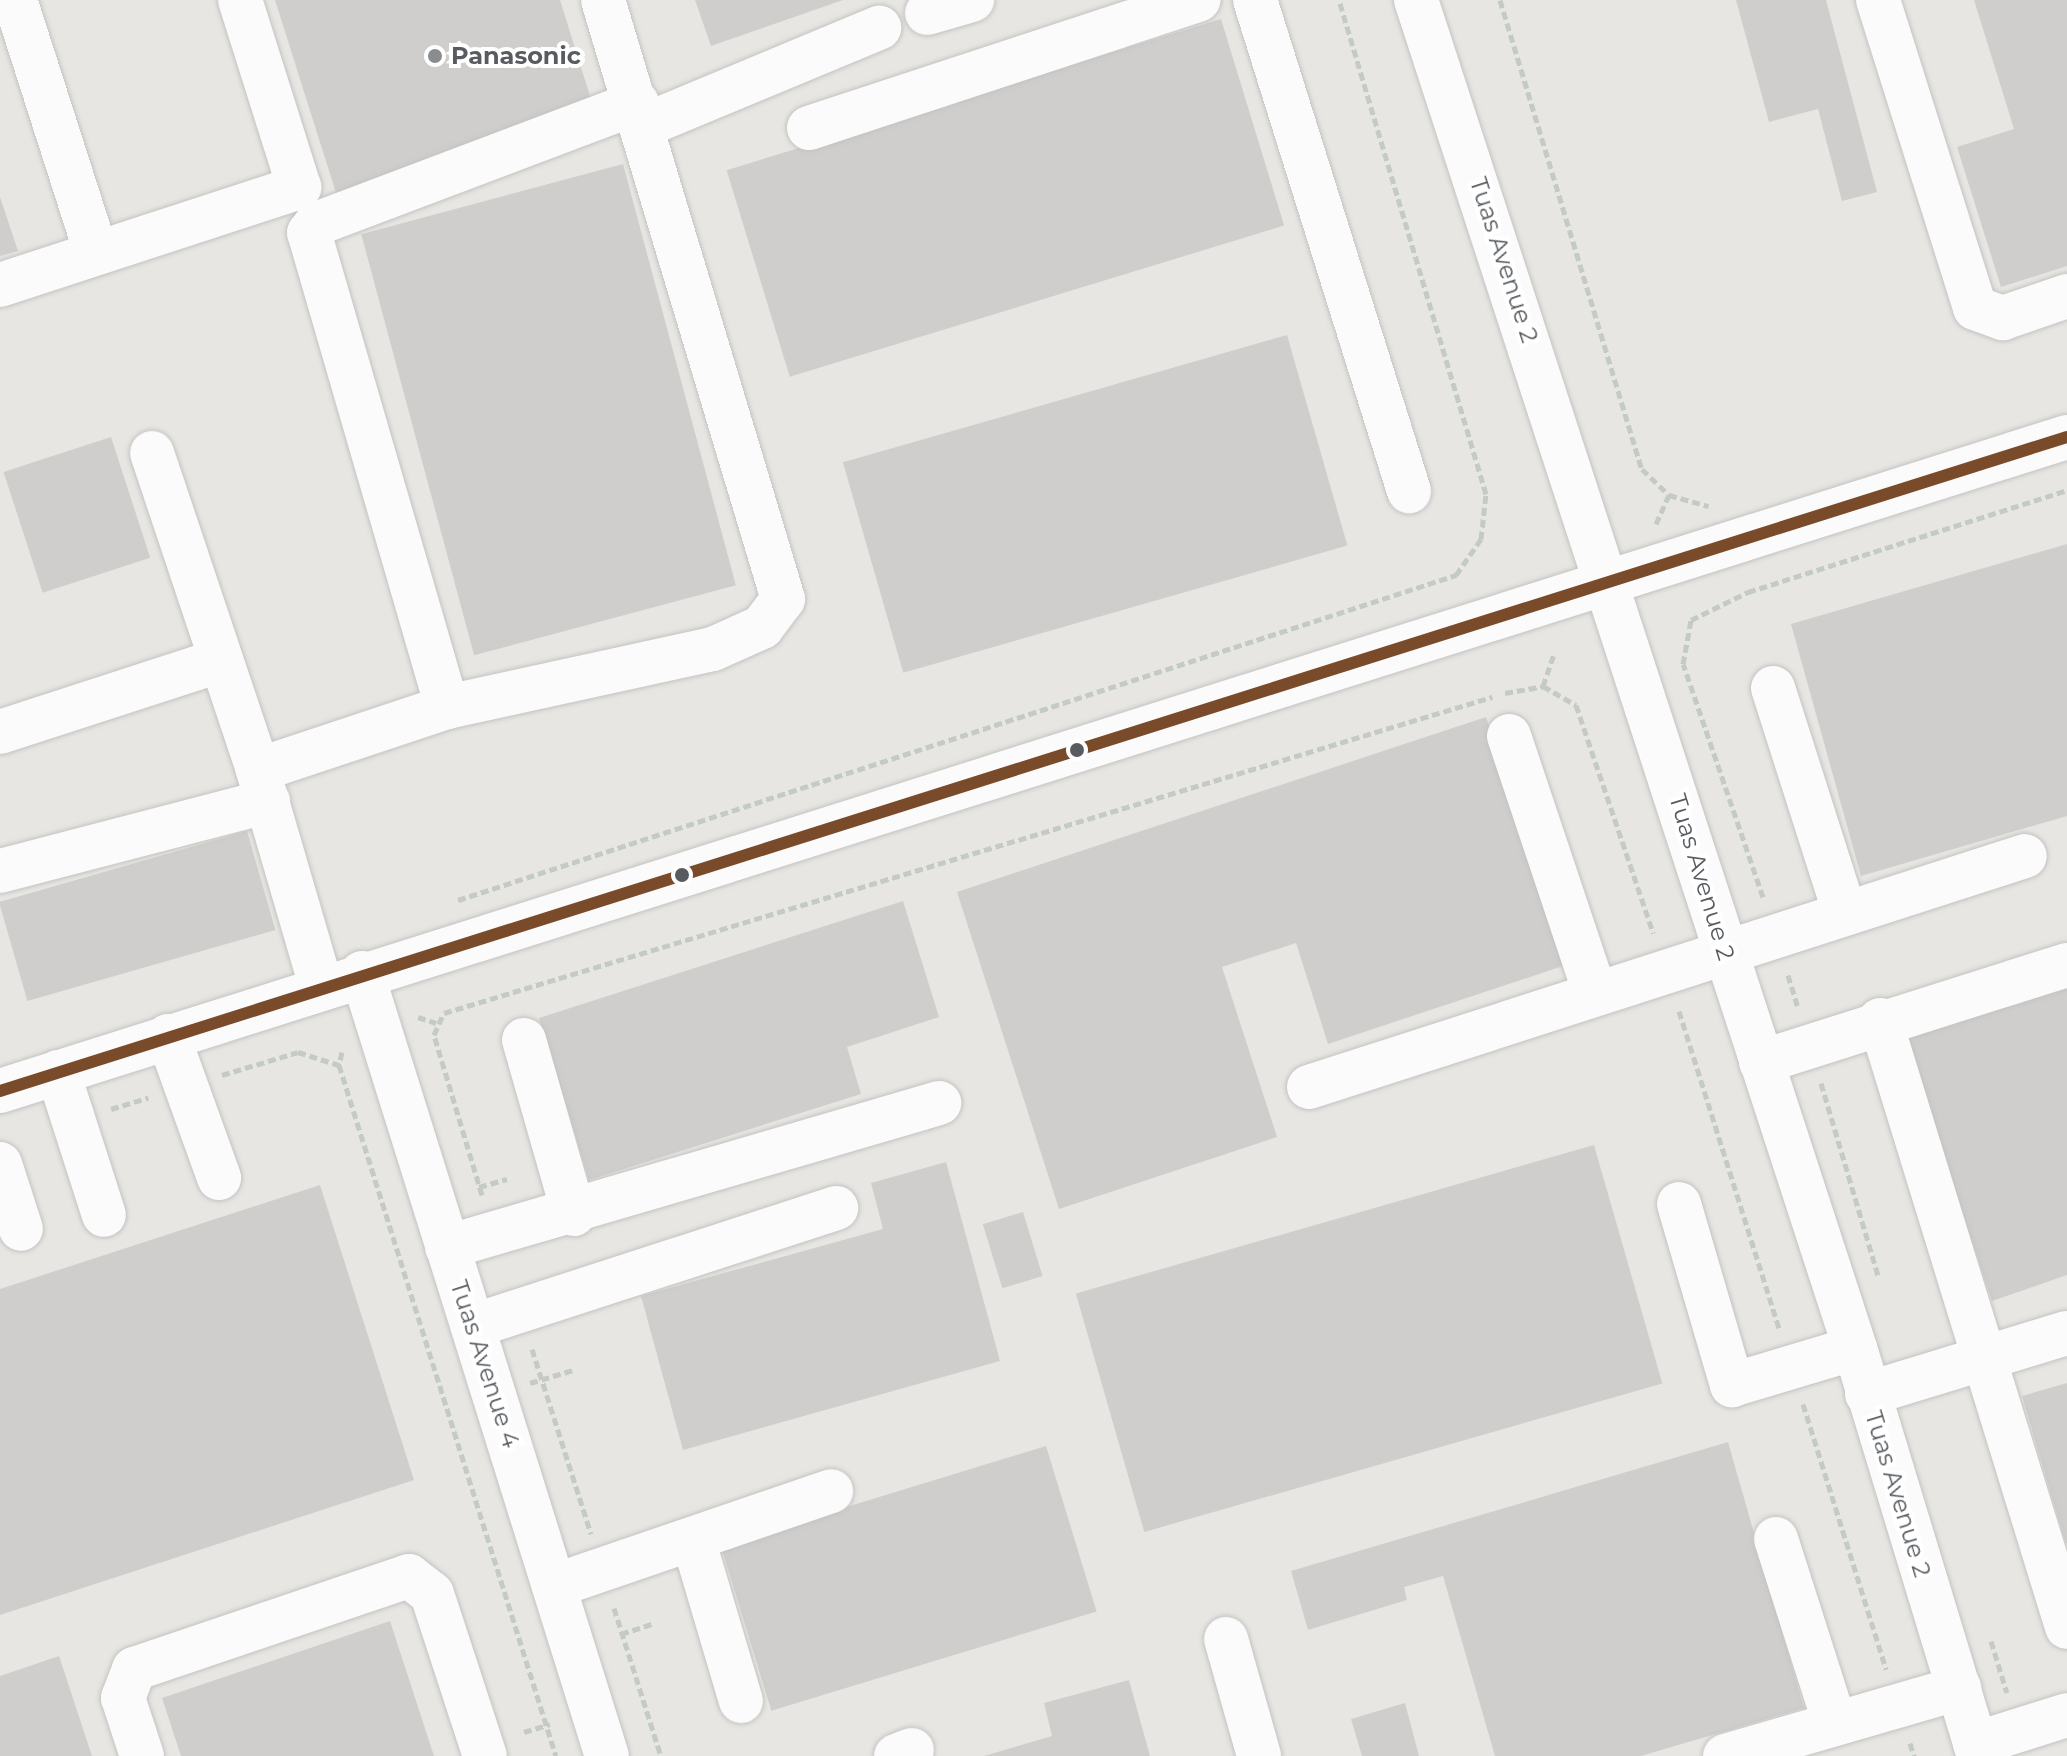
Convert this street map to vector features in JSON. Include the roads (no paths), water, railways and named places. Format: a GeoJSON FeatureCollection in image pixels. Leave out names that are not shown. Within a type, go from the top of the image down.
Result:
{"type":"FeatureCollection","features":[{"type":"Feature","properties":{"kind":"street"},"geometry":{"type":"LineString","coordinates":[[15,0],[96,253]]}},
{"type":"Feature","properties":{"kind":"street"},"geometry":{"type":"LineString","coordinates":[[0,285],[299,187],[240,0]]}},
{"type":"Feature","properties":{"kind":"street"},"geometry":{"type":"LineString","coordinates":[[0,871],[263,786],[447,707],[713,649],[762,627],[783,599],[640,114],[603,0]]}},
{"type":"Feature","properties":{"kind":"street"},"geometry":{"type":"LineString","coordinates":[[927,13],[972,0]]}},
{"type":"Feature","properties":{"kind":"street"},"geometry":{"type":"LineString","coordinates":[[809,128],[1199,0]]}},
{"type":"Feature","properties":{"kind":"street"},"geometry":{"type":"LineString","coordinates":[[1255,0],[1409,491]]}},
{"type":"Feature","properties":{"kind":"street","name":"Tuas Avenue 2"},"geometry":{"type":"LineString","coordinates":[[1416,0],[1855,1348],[1977,1750]]}},
{"type":"Feature","properties":{"kind":"street"},"geometry":{"type":"LineString","coordinates":[[1878,0],[1975,308],[2003,318],[2067,296]]}},
{"type":"Feature","properties":{"kind":"street"},"geometry":{"type":"LineString","coordinates":[[447,707],[309,233],[316,224],[640,114],[879,28]]}},
{"type":"Feature","properties":{"kind":"street"},"geometry":{"type":"LineString","coordinates":[[0,1091],[362,973],[2067,437]]}},
{"type":"Feature","properties":{"kind":"street"},"geometry":{"type":"LineString","coordinates":[[152,453],[263,786],[321,986]]}},
{"type":"Feature","properties":{"kind":"street"},"geometry":{"type":"LineString","coordinates":[[0,732],[221,660]]}},
{"type":"Feature","properties":{"kind":"street"},"geometry":{"type":"LineString","coordinates":[[1773,688],[1845,913]]}},
{"type":"Feature","properties":{"kind":"street"},"geometry":{"type":"LineString","coordinates":[[1509,736],[1595,993]]}},
{"type":"Feature","properties":{"kind":"street"},"geometry":{"type":"LineString","coordinates":[[1309,1087],[1725,950],[2025,856]]}},
{"type":"Feature","properties":{"kind":"street"},"geometry":{"type":"LineString","coordinates":[[1761,1062],[1880,1020],[2067,965]]}},
{"type":"Feature","properties":{"kind":"street","name":"Tuas Avenue 4"},"geometry":{"type":"LineString","coordinates":[[362,973],[606,1756]]}},
{"type":"Feature","properties":{"kind":"street"},"geometry":{"type":"LineString","coordinates":[[1880,1020],[2067,1627]]}},
{"type":"Feature","properties":{"kind":"street"},"geometry":{"type":"LineString","coordinates":[[168,1036],[219,1178]]}},
{"type":"Feature","properties":{"kind":"street"},"geometry":{"type":"LineString","coordinates":[[524,1040],[574,1214]]}},
{"type":"Feature","properties":{"kind":"street"},"geometry":{"type":"LineString","coordinates":[[58,1072],[104,1215]]}},
{"type":"Feature","properties":{"kind":"street"},"geometry":{"type":"LineString","coordinates":[[447,1247],[574,1214],[939,1103]]}},
{"type":"Feature","properties":{"kind":"street"},"geometry":{"type":"LineString","coordinates":[[0,1164],[21,1229]]}},
{"type":"Feature","properties":{"kind":"street"},"geometry":{"type":"LineString","coordinates":[[1679,1204],[1732,1385],[1855,1348]]}},
{"type":"Feature","properties":{"kind":"street"},"geometry":{"type":"LineString","coordinates":[[473,1326],[836,1208]]}},
{"type":"Feature","properties":{"kind":"street"},"geometry":{"type":"LineString","coordinates":[[1867,1394],[2067,1333]]}},
{"type":"Feature","properties":{"kind":"street"},"geometry":{"type":"LineString","coordinates":[[554,1586],[831,1491]]}},
{"type":"Feature","properties":{"kind":"street"},"geometry":{"type":"LineString","coordinates":[[693,1539],[741,1701]]}},
{"type":"Feature","properties":{"kind":"street"},"geometry":{"type":"LineString","coordinates":[[1776,1539],[1835,1724]]}},
{"type":"Feature","properties":{"kind":"street"},"geometry":{"type":"LineString","coordinates":[[142,1756],[123,1698],[134,1669],[409,1576],[432,1594],[485,1756]]}},
{"type":"Feature","properties":{"kind":"street"},"geometry":{"type":"LineString","coordinates":[[1226,1639],[1259,1756]]}},
{"type":"Feature","properties":{"kind":"street"},"geometry":{"type":"LineString","coordinates":[[1725,1756],[1959,1688]]}},
{"type":"Feature","properties":{"kind":"street"},"geometry":{"type":"LineString","coordinates":[[1977,1750],[2067,1715]]}},
{"type":"Feature","properties":{"kind":"place","name":"Panasonic"},"geometry":{"type":"Point","coordinates":[435,56]}}]}
